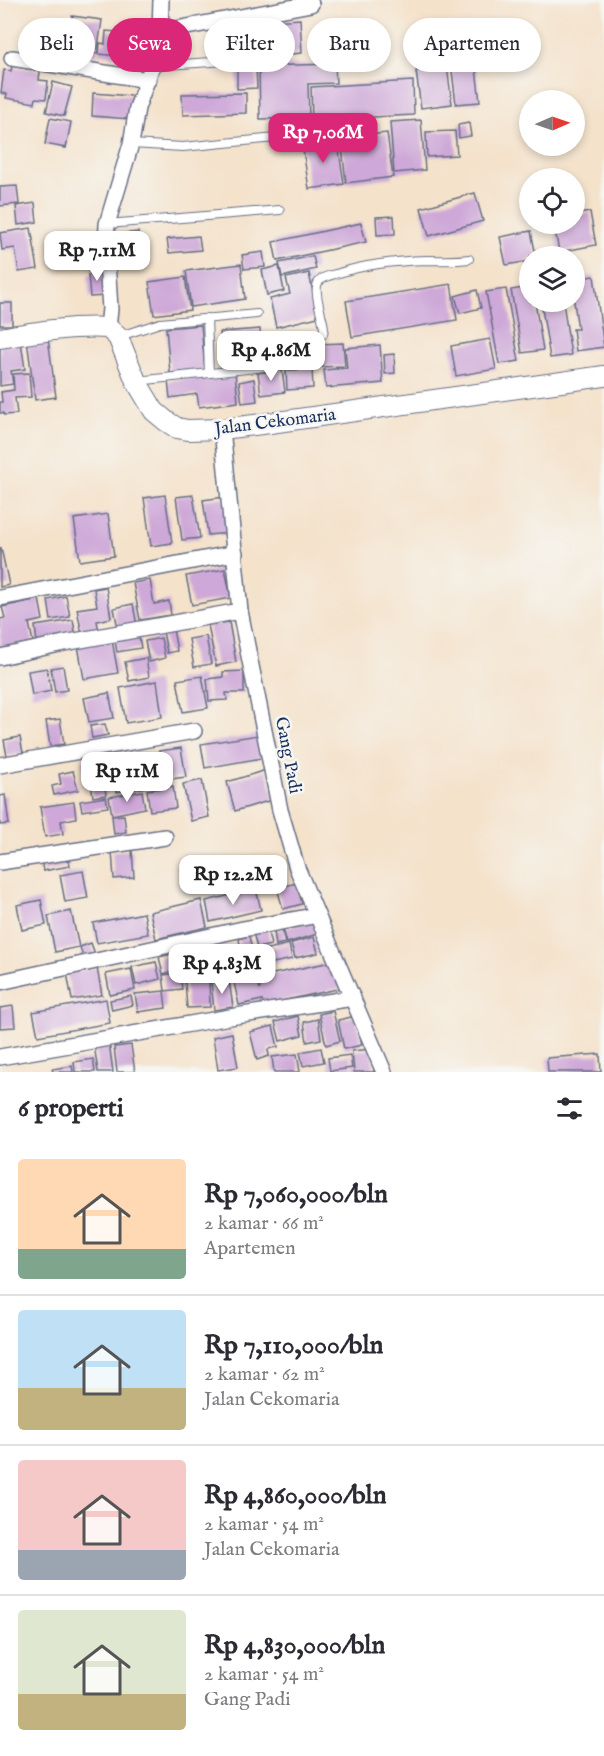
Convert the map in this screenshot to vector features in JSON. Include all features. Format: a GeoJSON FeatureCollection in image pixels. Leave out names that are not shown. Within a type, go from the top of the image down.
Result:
{"type":"FeatureCollection","features":[{"type":"Feature","properties":{"kind":"street"},"geometry":{"type":"LineString","coordinates":[[160,18],[161,0]]}},
{"type":"Feature","properties":{"kind":"street"},"geometry":{"type":"LineString","coordinates":[[192,26],[311,4]]}},
{"type":"Feature","properties":{"kind":"street"},"geometry":{"type":"LineString","coordinates":[[0,338],[94,327],[113,332],[106,245],[107,224],[131,144],[137,108],[150,73],[12,57]]}},
{"type":"Feature","properties":{"kind":"street","name":"Jalan Cekomaria"},"geometry":{"type":"LineString","coordinates":[[113,332],[136,381],[154,411],[177,428],[188,430],[222,429],[604,376]]}},
{"type":"Feature","properties":{"kind":"street","name":"Gang Padi"},"geometry":{"type":"LineString","coordinates":[[222,429],[240,611],[280,810],[297,868],[384,1072]]}},
{"type":"Feature","properties":{"kind":"street"},"geometry":{"type":"LineString","coordinates":[[0,598],[235,553]]}},
{"type":"Feature","properties":{"kind":"street"},"geometry":{"type":"LineString","coordinates":[[0,657],[240,611]]}},
{"type":"Feature","properties":{"kind":"street"},"geometry":{"type":"LineString","coordinates":[[0,765],[194,731]]}},
{"type":"Feature","properties":{"kind":"street"},"geometry":{"type":"LineString","coordinates":[[0,862],[165,837]]}},
{"type":"Feature","properties":{"kind":"street"},"geometry":{"type":"LineString","coordinates":[[0,982],[313,916]]}},
{"type":"Feature","properties":{"kind":"street"},"geometry":{"type":"LineString","coordinates":[[0,1057],[353,998]]}},
{"type":"Feature","properties":{"kind":"lane"},"geometry":{"type":"LineString","coordinates":[[150,73],[204,67]]}},
{"type":"Feature","properties":{"kind":"lane"},"geometry":{"type":"LineString","coordinates":[[131,144],[183,147],[370,129]]}},
{"type":"Feature","properties":{"kind":"lane"},"geometry":{"type":"LineString","coordinates":[[107,224],[280,210]]}},
{"type":"Feature","properties":{"kind":"lane"},"geometry":{"type":"LineString","coordinates":[[136,381],[274,366],[294,356],[323,334],[324,328],[316,289],[324,277],[386,262],[469,259]]}},
{"type":"Feature","properties":{"kind":"lane"},"geometry":{"type":"LineString","coordinates":[[113,332],[160,323],[256,314]]}},
{"type":"Feature","properties":{"kind":"lane"},"geometry":{"type":"LineString","coordinates":[[207,318],[209,373]]}},
{"type":"Feature","properties":{"kind":"building"},"geometry":{"type":"Polygon","coordinates":[[[95,19],[102,20],[97,54],[95,54],[95,19]]]}},
{"type":"Feature","properties":{"kind":"building"},"geometry":{"type":"Polygon","coordinates":[[[295,19],[300,19],[302,53],[295,54],[295,19]]]}},
{"type":"Feature","properties":{"kind":"building"},"geometry":{"type":"Polygon","coordinates":[[[106,31],[107,55],[99,54],[100,43],[105,44],[106,31]]]}},
{"type":"Feature","properties":{"kind":"building"},"geometry":{"type":"Polygon","coordinates":[[[295,65],[307,65],[307,72],[335,72],[336,83],[308,84],[309,118],[260,119],[259,72],[295,72],[295,65]]]}},
{"type":"Feature","properties":{"kind":"building"},"geometry":{"type":"Polygon","coordinates":[[[12,66],[18,67],[18,72],[40,72],[39,80],[48,81],[46,99],[36,98],[35,103],[6,98],[7,94],[1,93],[4,70],[11,71],[12,66]]]}},
{"type":"Feature","properties":{"kind":"building"},"geometry":{"type":"Polygon","coordinates":[[[237,72],[256,72],[257,88],[237,89],[237,72]]]}},
{"type":"Feature","properties":{"kind":"building"},"geometry":{"type":"Polygon","coordinates":[[[416,72],[448,72],[452,104],[421,108],[416,72]]]}},
{"type":"Feature","properties":{"kind":"building"},"geometry":{"type":"Polygon","coordinates":[[[452,72],[476,72],[480,102],[456,104],[452,72]]]}},
{"type":"Feature","properties":{"kind":"building"},"geometry":{"type":"Polygon","coordinates":[[[413,81],[414,115],[312,120],[311,87],[413,81]]]}},
{"type":"Feature","properties":{"kind":"building"},"geometry":{"type":"Polygon","coordinates":[[[53,82],[72,87],[64,116],[46,112],[53,82]]]}},
{"type":"Feature","properties":{"kind":"building"},"geometry":{"type":"Polygon","coordinates":[[[93,93],[132,96],[130,119],[92,116],[93,93]]]}},
{"type":"Feature","properties":{"kind":"building"},"geometry":{"type":"Polygon","coordinates":[[[246,93],[246,113],[183,115],[182,94],[246,93]]]}},
{"type":"Feature","properties":{"kind":"building"},"geometry":{"type":"Polygon","coordinates":[[[50,118],[71,122],[66,148],[45,144],[50,118]]]}},
{"type":"Feature","properties":{"kind":"building"},"geometry":{"type":"Polygon","coordinates":[[[421,120],[425,170],[394,173],[390,122],[421,120]]]}},
{"type":"Feature","properties":{"kind":"building"},"geometry":{"type":"Polygon","coordinates":[[[469,123],[471,136],[459,138],[458,125],[469,123]]]}},
{"type":"Feature","properties":{"kind":"building"},"geometry":{"type":"Polygon","coordinates":[[[455,131],[457,155],[427,157],[426,132],[455,131]]]}},
{"type":"Feature","properties":{"kind":"building"},"geometry":{"type":"Polygon","coordinates":[[[387,133],[393,177],[346,183],[341,138],[387,133]]]}},
{"type":"Feature","properties":{"kind":"building"},"geometry":{"type":"Polygon","coordinates":[[[337,138],[344,184],[309,189],[302,143],[337,138]]]}},
{"type":"Feature","properties":{"kind":"building"},"geometry":{"type":"Polygon","coordinates":[[[17,186],[19,204],[0,206],[0,187],[17,186]]]}},
{"type":"Feature","properties":{"kind":"building"},"geometry":{"type":"Polygon","coordinates":[[[475,193],[483,221],[429,236],[421,208],[475,193]]]}},
{"type":"Feature","properties":{"kind":"building"},"geometry":{"type":"Polygon","coordinates":[[[35,203],[37,222],[18,225],[16,206],[35,203]]]}},
{"type":"Feature","properties":{"kind":"building"},"geometry":{"type":"Polygon","coordinates":[[[590,212],[596,245],[558,246],[556,234],[585,234],[585,213],[590,212]]]}},
{"type":"Feature","properties":{"kind":"building"},"geometry":{"type":"Polygon","coordinates":[[[394,216],[395,234],[377,235],[376,217],[394,216]]]}},
{"type":"Feature","properties":{"kind":"building"},"geometry":{"type":"Polygon","coordinates":[[[361,223],[366,242],[277,261],[273,242],[361,223]]]}},
{"type":"Feature","properties":{"kind":"building"},"geometry":{"type":"Polygon","coordinates":[[[31,228],[38,269],[19,272],[15,248],[2,250],[0,233],[31,228]]]}},
{"type":"Feature","properties":{"kind":"building"},"geometry":{"type":"Polygon","coordinates":[[[138,232],[142,265],[118,268],[114,235],[138,232]]]}},
{"type":"Feature","properties":{"kind":"building"},"geometry":{"type":"Polygon","coordinates":[[[519,233],[532,234],[534,246],[519,246],[519,263],[506,265],[500,237],[519,233]]]}},
{"type":"Feature","properties":{"kind":"building"},"geometry":{"type":"Polygon","coordinates":[[[199,236],[201,250],[169,253],[167,239],[199,236]]]}},
{"type":"Feature","properties":{"kind":"building"},"geometry":{"type":"Polygon","coordinates":[[[263,252],[265,267],[244,269],[242,255],[263,252]]]}},
{"type":"Feature","properties":{"kind":"building"},"geometry":{"type":"Polygon","coordinates":[[[313,256],[316,269],[282,277],[279,263],[313,256]]]}},
{"type":"Feature","properties":{"kind":"building"},"geometry":{"type":"Polygon","coordinates":[[[103,264],[105,296],[90,297],[88,275],[94,275],[93,265],[103,264]]]}},
{"type":"Feature","properties":{"kind":"building"},"geometry":{"type":"Polygon","coordinates":[[[241,264],[245,299],[191,307],[186,271],[241,264]]]}},
{"type":"Feature","properties":{"kind":"building"},"geometry":{"type":"Polygon","coordinates":[[[279,266],[284,291],[267,295],[262,270],[279,266]]]}},
{"type":"Feature","properties":{"kind":"building"},"geometry":{"type":"Polygon","coordinates":[[[309,273],[318,317],[276,327],[270,299],[290,294],[286,278],[309,273]]]}},
{"type":"Feature","properties":{"kind":"building"},"geometry":{"type":"Polygon","coordinates":[[[594,276],[604,347],[576,351],[573,329],[578,329],[575,312],[585,312],[585,277],[594,276]]]}},
{"type":"Feature","properties":{"kind":"building"},"geometry":{"type":"Polygon","coordinates":[[[185,277],[190,310],[154,315],[149,282],[185,277]]]}},
{"type":"Feature","properties":{"kind":"building"},"geometry":{"type":"Polygon","coordinates":[[[451,284],[457,320],[352,337],[346,301],[451,284]]]}},
{"type":"Feature","properties":{"kind":"building"},"geometry":{"type":"Polygon","coordinates":[[[506,289],[519,361],[499,364],[486,292],[506,289]]]}},
{"type":"Feature","properties":{"kind":"building"},"geometry":{"type":"Polygon","coordinates":[[[519,289],[519,312],[537,312],[543,350],[522,353],[511,290],[519,289]]]}},
{"type":"Feature","properties":{"kind":"building"},"geometry":{"type":"Polygon","coordinates":[[[477,290],[481,308],[460,313],[455,296],[477,290]]]}},
{"type":"Feature","properties":{"kind":"building"},"geometry":{"type":"Polygon","coordinates":[[[0,303],[12,303],[12,325],[0,325],[0,303]]]}},
{"type":"Feature","properties":{"kind":"building"},"geometry":{"type":"Polygon","coordinates":[[[543,312],[565,312],[571,355],[550,358],[543,312]]]}},
{"type":"Feature","properties":{"kind":"building"},"geometry":{"type":"Polygon","coordinates":[[[201,325],[205,370],[170,373],[166,328],[201,325]]]}},
{"type":"Feature","properties":{"kind":"building"},"geometry":{"type":"Polygon","coordinates":[[[260,329],[262,354],[222,357],[220,332],[260,329]]]}},
{"type":"Feature","properties":{"kind":"building"},"geometry":{"type":"Polygon","coordinates":[[[48,338],[56,397],[35,400],[27,340],[48,338]]]}},
{"type":"Feature","properties":{"kind":"building"},"geometry":{"type":"Polygon","coordinates":[[[490,339],[496,369],[456,376],[451,346],[490,339]]]}},
{"type":"Feature","properties":{"kind":"building"},"geometry":{"type":"Polygon","coordinates":[[[21,342],[25,369],[11,371],[13,384],[0,386],[0,345],[21,342]]]}},
{"type":"Feature","properties":{"kind":"building"},"geometry":{"type":"Polygon","coordinates":[[[343,343],[345,366],[321,367],[319,344],[343,343]]]}},
{"type":"Feature","properties":{"kind":"building"},"geometry":{"type":"Polygon","coordinates":[[[380,345],[383,383],[326,388],[324,370],[347,368],[345,348],[380,345]]]}},
{"type":"Feature","properties":{"kind":"building"},"geometry":{"type":"Polygon","coordinates":[[[394,354],[395,373],[385,374],[384,355],[394,354]]]}},
{"type":"Feature","properties":{"kind":"building"},"geometry":{"type":"Polygon","coordinates":[[[312,369],[313,388],[287,390],[286,370],[312,369]]]}},
{"type":"Feature","properties":{"kind":"building"},"geometry":{"type":"Polygon","coordinates":[[[282,370],[285,392],[261,395],[258,373],[282,370]]]}},
{"type":"Feature","properties":{"kind":"building"},"geometry":{"type":"Polygon","coordinates":[[[235,372],[238,402],[199,407],[197,394],[170,398],[168,381],[235,372]]]}},
{"type":"Feature","properties":{"kind":"building"},"geometry":{"type":"Polygon","coordinates":[[[29,373],[31,397],[15,398],[17,414],[0,413],[1,392],[14,390],[13,374],[29,373]]]}},
{"type":"Feature","properties":{"kind":"building"},"geometry":{"type":"Polygon","coordinates":[[[254,379],[257,401],[242,403],[239,382],[254,379]]]}},
{"type":"Feature","properties":{"kind":"building"},"geometry":{"type":"Polygon","coordinates":[[[165,495],[172,543],[151,546],[144,498],[165,495]]]}},
{"type":"Feature","properties":{"kind":"building"},"geometry":{"type":"Polygon","coordinates":[[[193,495],[200,538],[182,540],[176,497],[193,495]]]}},
{"type":"Feature","properties":{"kind":"building"},"geometry":{"type":"Polygon","coordinates":[[[224,497],[229,533],[208,535],[203,500],[224,497]]]}},
{"type":"Feature","properties":{"kind":"building"},"geometry":{"type":"Polygon","coordinates":[[[108,514],[114,556],[80,561],[74,519],[108,514]]]}},
{"type":"Feature","properties":{"kind":"building"},"geometry":{"type":"Polygon","coordinates":[[[0,549],[9,585],[0,587],[0,549]]]}},
{"type":"Feature","properties":{"kind":"building"},"geometry":{"type":"Polygon","coordinates":[[[225,569],[231,598],[192,605],[186,576],[225,569]]]}},
{"type":"Feature","properties":{"kind":"building"},"geometry":{"type":"Polygon","coordinates":[[[150,580],[154,604],[169,601],[171,615],[140,620],[133,583],[150,580]]]}},
{"type":"Feature","properties":{"kind":"building"},"geometry":{"type":"Polygon","coordinates":[[[106,587],[111,618],[97,621],[99,632],[82,635],[77,609],[97,606],[94,589],[106,587]]]}},
{"type":"Feature","properties":{"kind":"building"},"geometry":{"type":"Polygon","coordinates":[[[66,596],[70,617],[51,620],[48,600],[66,596]]]}},
{"type":"Feature","properties":{"kind":"building"},"geometry":{"type":"Polygon","coordinates":[[[39,599],[43,620],[29,623],[33,642],[16,645],[17,651],[0,652],[0,619],[5,618],[2,607],[39,599]]]}},
{"type":"Feature","properties":{"kind":"building"},"geometry":{"type":"Polygon","coordinates":[[[133,604],[137,626],[118,629],[114,608],[133,604]]]}},
{"type":"Feature","properties":{"kind":"building"},"geometry":{"type":"Polygon","coordinates":[[[73,620],[76,637],[37,643],[35,626],[73,620]]]}},
{"type":"Feature","properties":{"kind":"building"},"geometry":{"type":"Polygon","coordinates":[[[229,622],[236,662],[216,666],[208,625],[229,622]]]}},
{"type":"Feature","properties":{"kind":"building"},"geometry":{"type":"Polygon","coordinates":[[[173,629],[177,651],[167,653],[163,631],[173,629]]]}},
{"type":"Feature","properties":{"kind":"building"},"geometry":{"type":"Polygon","coordinates":[[[138,631],[141,648],[117,652],[114,636],[138,631]]]}},
{"type":"Feature","properties":{"kind":"building"},"geometry":{"type":"Polygon","coordinates":[[[206,636],[211,664],[194,667],[189,639],[206,636]]]}},
{"type":"Feature","properties":{"kind":"building"},"geometry":{"type":"Polygon","coordinates":[[[161,638],[165,658],[149,662],[145,641],[161,638]]]}},
{"type":"Feature","properties":{"kind":"building"},"geometry":{"type":"Polygon","coordinates":[[[112,640],[118,673],[84,679],[78,646],[112,640]]]}},
{"type":"Feature","properties":{"kind":"building"},"geometry":{"type":"Polygon","coordinates":[[[146,658],[149,677],[129,681],[125,662],[146,658]]]}},
{"type":"Feature","properties":{"kind":"building"},"geometry":{"type":"Polygon","coordinates":[[[63,666],[67,690],[55,692],[51,668],[63,666]]]}},
{"type":"Feature","properties":{"kind":"building"},"geometry":{"type":"Polygon","coordinates":[[[47,668],[51,691],[32,695],[28,671],[47,668]]]}},
{"type":"Feature","properties":{"kind":"building"},"geometry":{"type":"Polygon","coordinates":[[[244,671],[244,693],[226,693],[227,700],[209,701],[207,679],[223,677],[223,672],[244,671]]]}},
{"type":"Feature","properties":{"kind":"building"},"geometry":{"type":"Polygon","coordinates":[[[202,676],[208,708],[183,712],[177,680],[202,676]]]}},
{"type":"Feature","properties":{"kind":"building"},"geometry":{"type":"Polygon","coordinates":[[[157,681],[162,717],[126,723],[120,688],[157,681]]]}},
{"type":"Feature","properties":{"kind":"building"},"geometry":{"type":"Polygon","coordinates":[[[109,693],[114,718],[89,722],[84,698],[109,693]]]}},
{"type":"Feature","properties":{"kind":"building"},"geometry":{"type":"Polygon","coordinates":[[[60,719],[64,744],[50,746],[46,721],[60,719]]]}},
{"type":"Feature","properties":{"kind":"building"},"geometry":{"type":"Polygon","coordinates":[[[105,724],[108,735],[92,738],[90,726],[105,724]]]}},
{"type":"Feature","properties":{"kind":"building"},"geometry":{"type":"Polygon","coordinates":[[[258,735],[262,758],[205,768],[201,744],[258,735]]]}},
{"type":"Feature","properties":{"kind":"building"},"geometry":{"type":"Polygon","coordinates":[[[20,737],[23,753],[7,756],[4,740],[20,737]]]}},
{"type":"Feature","properties":{"kind":"building"},"geometry":{"type":"Polygon","coordinates":[[[181,748],[186,777],[163,780],[159,751],[181,748]]]}},
{"type":"Feature","properties":{"kind":"building"},"geometry":{"type":"Polygon","coordinates":[[[141,753],[147,787],[117,792],[113,771],[127,769],[124,756],[141,753]]]}},
{"type":"Feature","properties":{"kind":"building"},"geometry":{"type":"Polygon","coordinates":[[[104,757],[108,780],[104,781],[106,795],[93,797],[91,783],[86,784],[82,761],[104,757]]]}},
{"type":"Feature","properties":{"kind":"building"},"geometry":{"type":"Polygon","coordinates":[[[266,770],[275,799],[235,811],[227,782],[266,770]]]}},
{"type":"Feature","properties":{"kind":"building"},"geometry":{"type":"Polygon","coordinates":[[[73,771],[78,790],[54,795],[52,786],[61,784],[59,774],[73,771]]]}},
{"type":"Feature","properties":{"kind":"building"},"geometry":{"type":"Polygon","coordinates":[[[202,780],[209,817],[191,821],[183,784],[202,780]]]}},
{"type":"Feature","properties":{"kind":"building"},"geometry":{"type":"Polygon","coordinates":[[[173,786],[176,808],[150,811],[147,790],[173,786]]]}},
{"type":"Feature","properties":{"kind":"building"},"geometry":{"type":"Polygon","coordinates":[[[142,791],[145,808],[112,815],[109,797],[142,791]]]}},
{"type":"Feature","properties":{"kind":"building"},"geometry":{"type":"Polygon","coordinates":[[[5,795],[9,824],[0,825],[0,796],[5,795]]]}},
{"type":"Feature","properties":{"kind":"building"},"geometry":{"type":"Polygon","coordinates":[[[106,797],[108,807],[82,811],[80,801],[106,797]]]}},
{"type":"Feature","properties":{"kind":"building"},"geometry":{"type":"Polygon","coordinates":[[[74,802],[76,818],[61,821],[63,834],[45,837],[40,807],[74,802]]]}},
{"type":"Feature","properties":{"kind":"building"},"geometry":{"type":"Polygon","coordinates":[[[124,815],[126,832],[114,834],[112,816],[124,815]]]}},
{"type":"Feature","properties":{"kind":"building"},"geometry":{"type":"Polygon","coordinates":[[[132,850],[134,877],[114,879],[112,851],[132,850]]]}},
{"type":"Feature","properties":{"kind":"building"},"geometry":{"type":"Polygon","coordinates":[[[68,853],[70,866],[43,871],[41,858],[68,853]]]}},
{"type":"Feature","properties":{"kind":"building"},"geometry":{"type":"Polygon","coordinates":[[[83,871],[88,898],[65,902],[60,875],[83,871]]]}},
{"type":"Feature","properties":{"kind":"building"},"geometry":{"type":"Polygon","coordinates":[[[297,883],[302,904],[283,909],[277,888],[297,883]]]}},
{"type":"Feature","properties":{"kind":"building"},"geometry":{"type":"Polygon","coordinates":[[[256,889],[261,910],[210,922],[206,901],[256,889]]]}},
{"type":"Feature","properties":{"kind":"building"},"geometry":{"type":"Polygon","coordinates":[[[41,900],[46,925],[22,930],[17,905],[41,900]]]}},
{"type":"Feature","properties":{"kind":"building"},"geometry":{"type":"Polygon","coordinates":[[[201,900],[207,927],[156,939],[150,912],[201,900]]]}},
{"type":"Feature","properties":{"kind":"building"},"geometry":{"type":"Polygon","coordinates":[[[71,911],[79,947],[55,952],[48,916],[71,911]]]}},
{"type":"Feature","properties":{"kind":"building"},"geometry":{"type":"Polygon","coordinates":[[[144,913],[148,934],[97,943],[93,923],[144,913]]]}},
{"type":"Feature","properties":{"kind":"building"},"geometry":{"type":"Polygon","coordinates":[[[313,921],[317,934],[287,943],[283,929],[313,921]]]}},
{"type":"Feature","properties":{"kind":"building"},"geometry":{"type":"Polygon","coordinates":[[[267,928],[271,945],[257,948],[253,932],[267,928]]]}},
{"type":"Feature","properties":{"kind":"building"},"geometry":{"type":"Polygon","coordinates":[[[282,929],[285,943],[276,945],[274,931],[282,929]]]}},
{"type":"Feature","properties":{"kind":"building"},"geometry":{"type":"Polygon","coordinates":[[[249,936],[252,949],[241,951],[239,939],[249,936]]]}},
{"type":"Feature","properties":{"kind":"building"},"geometry":{"type":"Polygon","coordinates":[[[314,937],[318,953],[295,958],[291,943],[314,937]]]}},
{"type":"Feature","properties":{"kind":"building"},"geometry":{"type":"Polygon","coordinates":[[[91,943],[95,954],[83,957],[80,947],[91,943]]]}},
{"type":"Feature","properties":{"kind":"building"},"geometry":{"type":"Polygon","coordinates":[[[289,944],[292,959],[254,967],[251,953],[289,944]]]}},
{"type":"Feature","properties":{"kind":"building"},"geometry":{"type":"Polygon","coordinates":[[[228,949],[230,974],[200,977],[198,952],[228,949]]]}},
{"type":"Feature","properties":{"kind":"building"},"geometry":{"type":"Polygon","coordinates":[[[173,954],[177,970],[163,974],[159,957],[173,954]]]}},
{"type":"Feature","properties":{"kind":"building"},"geometry":{"type":"Polygon","coordinates":[[[194,961],[196,976],[184,977],[182,962],[194,961]]]}},
{"type":"Feature","properties":{"kind":"building"},"geometry":{"type":"Polygon","coordinates":[[[336,961],[342,988],[263,1005],[262,1000],[239,1005],[233,978],[256,973],[260,990],[258,977],[336,961]]]}},
{"type":"Feature","properties":{"kind":"building"},"geometry":{"type":"Polygon","coordinates":[[[156,962],[160,979],[136,985],[132,967],[156,962]]]}},
{"type":"Feature","properties":{"kind":"building"},"geometry":{"type":"Polygon","coordinates":[[[97,968],[102,995],[72,1000],[67,973],[97,968]]]}},
{"type":"Feature","properties":{"kind":"building"},"geometry":{"type":"Polygon","coordinates":[[[131,969],[135,990],[110,995],[106,974],[131,969]]]}},
{"type":"Feature","properties":{"kind":"building"},"geometry":{"type":"Polygon","coordinates":[[[180,973],[182,989],[165,991],[163,975],[180,973]]]}},
{"type":"Feature","properties":{"kind":"building"},"geometry":{"type":"Polygon","coordinates":[[[209,980],[210,1007],[187,1008],[185,981],[209,980]]]}},
{"type":"Feature","properties":{"kind":"building"},"geometry":{"type":"Polygon","coordinates":[[[229,980],[233,1007],[214,1010],[211,982],[229,980]]]}},
{"type":"Feature","properties":{"kind":"building"},"geometry":{"type":"Polygon","coordinates":[[[164,991],[166,1008],[138,1012],[135,994],[164,991]]]}},
{"type":"Feature","properties":{"kind":"building"},"geometry":{"type":"Polygon","coordinates":[[[131,996],[133,1005],[112,1010],[110,1000],[131,996]]]}},
{"type":"Feature","properties":{"kind":"building"},"geometry":{"type":"Polygon","coordinates":[[[106,999],[110,1023],[38,1036],[33,1012],[106,999]]]}},
{"type":"Feature","properties":{"kind":"building"},"geometry":{"type":"Polygon","coordinates":[[[13,1006],[15,1027],[0,1028],[0,1008],[13,1006]]]}},
{"type":"Feature","properties":{"kind":"building"},"geometry":{"type":"Polygon","coordinates":[[[333,1011],[340,1041],[326,1045],[319,1014],[333,1011]]]}},
{"type":"Feature","properties":{"kind":"building"},"geometry":{"type":"Polygon","coordinates":[[[298,1016],[302,1035],[280,1041],[275,1022],[298,1016]]]}},
{"type":"Feature","properties":{"kind":"building"},"geometry":{"type":"Polygon","coordinates":[[[356,1016],[362,1045],[344,1049],[338,1020],[356,1016]]]}},
{"type":"Feature","properties":{"kind":"building"},"geometry":{"type":"Polygon","coordinates":[[[318,1019],[321,1039],[307,1042],[304,1022],[318,1019]]]}},
{"type":"Feature","properties":{"kind":"building"},"geometry":{"type":"Polygon","coordinates":[[[273,1026],[278,1047],[268,1049],[269,1056],[257,1060],[250,1032],[273,1026]]]}},
{"type":"Feature","properties":{"kind":"building"},"geometry":{"type":"Polygon","coordinates":[[[232,1033],[238,1067],[218,1070],[213,1037],[232,1033]]]}},
{"type":"Feature","properties":{"kind":"building"},"geometry":{"type":"Polygon","coordinates":[[[109,1042],[113,1072],[98,1072],[94,1044],[109,1042]]]}},
{"type":"Feature","properties":{"kind":"building"},"geometry":{"type":"Polygon","coordinates":[[[131,1045],[135,1072],[117,1072],[114,1047],[131,1045]]]}},
{"type":"Feature","properties":{"kind":"building"},"geometry":{"type":"Polygon","coordinates":[[[321,1048],[324,1062],[303,1066],[300,1052],[321,1048]]]}},
{"type":"Feature","properties":{"kind":"building"},"geometry":{"type":"Polygon","coordinates":[[[372,1049],[374,1072],[354,1072],[352,1051],[372,1049]]]}},
{"type":"Feature","properties":{"kind":"building"},"geometry":{"type":"Polygon","coordinates":[[[297,1054],[300,1072],[274,1072],[272,1057],[297,1054]]]}},
{"type":"Feature","properties":{"kind":"building"},"geometry":{"type":"Polygon","coordinates":[[[600,1054],[601,1072],[548,1072],[547,1058],[600,1054]]]}},
{"type":"Feature","properties":{"kind":"building"},"geometry":{"type":"Polygon","coordinates":[[[350,1055],[352,1068],[330,1071],[328,1058],[350,1055]]]}},
{"type":"Feature","properties":{"kind":"building"},"geometry":{"type":"Polygon","coordinates":[[[93,1059],[95,1072],[75,1072],[74,1062],[93,1059]]]}},
{"type":"Feature","properties":{"kind":"building"},"geometry":{"type":"Polygon","coordinates":[[[72,1066],[73,1072],[53,1072],[52,1069],[72,1066]]]}}]}
